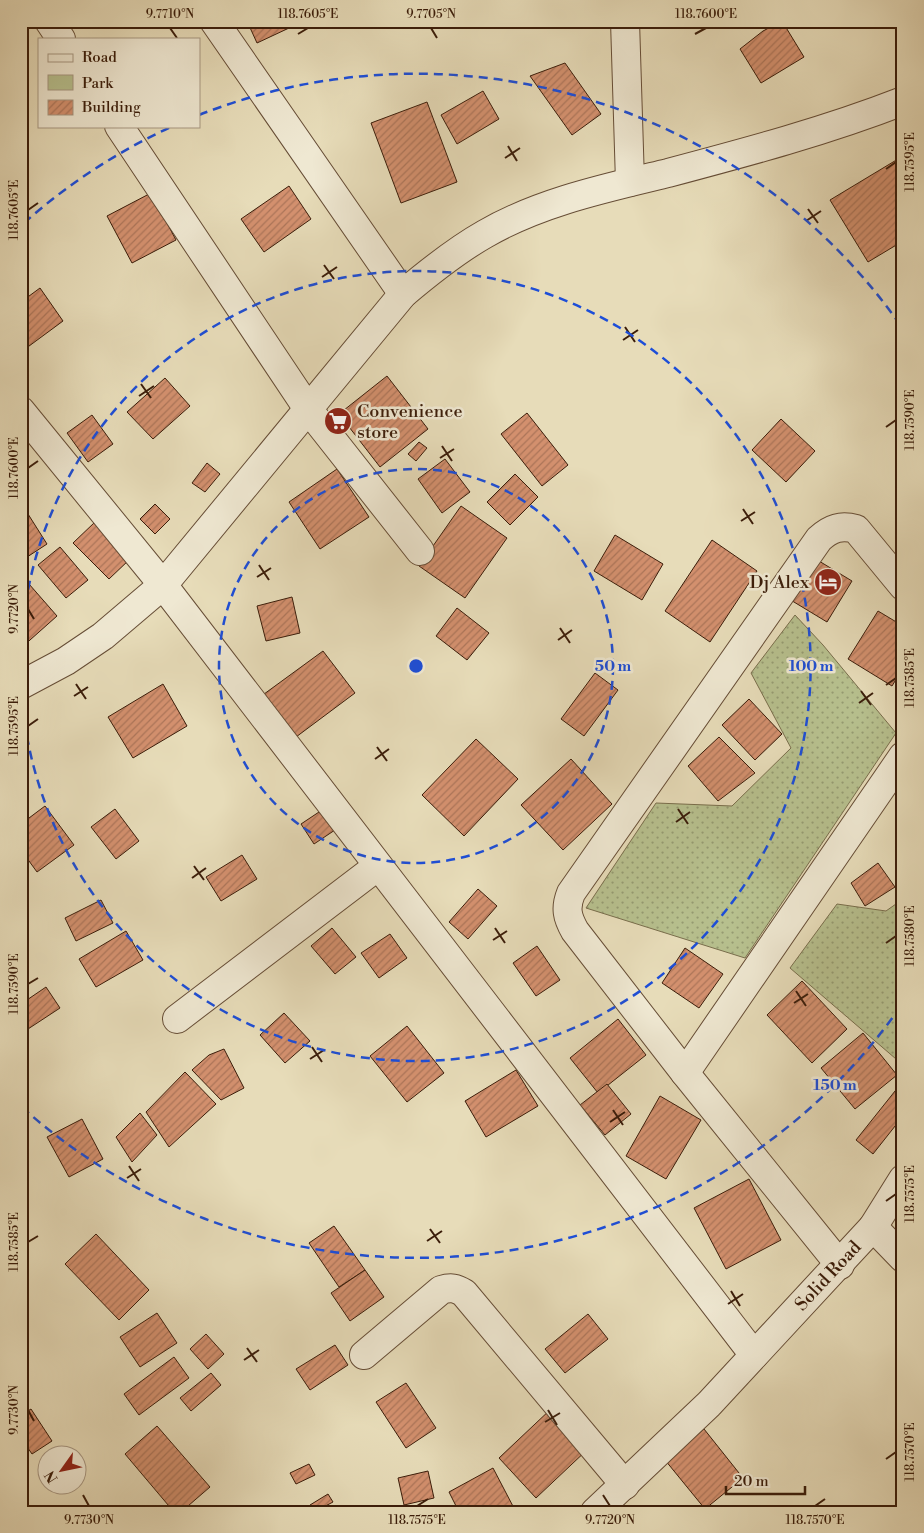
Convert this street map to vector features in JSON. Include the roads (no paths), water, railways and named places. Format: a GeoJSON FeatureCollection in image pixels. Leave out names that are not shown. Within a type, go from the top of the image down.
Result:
{"type":"FeatureCollection","features":[{"type":"Feature","properties":{"kind":"street"},"geometry":{"type":"LineString","coordinates":[[49,21],[60,38]]}},
{"type":"Feature","properties":{"kind":"street"},"geometry":{"type":"LineString","coordinates":[[214,21],[403,294]]}},
{"type":"Feature","properties":{"kind":"street"},"geometry":{"type":"LineString","coordinates":[[625,21],[630,182]]}},
{"type":"Feature","properties":{"kind":"street"},"geometry":{"type":"LineString","coordinates":[[21,685],[66,661],[103,636],[163,585],[403,294],[438,264],[486,233],[536,210],[630,182],[763,148],[903,101]]}},
{"type":"Feature","properties":{"kind":"street"},"geometry":{"type":"LineString","coordinates":[[121,128],[308,409],[420,551]]}},
{"type":"Feature","properties":{"kind":"street"},"geometry":{"type":"LineString","coordinates":[[21,411],[163,585],[754,1355]]}},
{"type":"Feature","properties":{"kind":"street"},"geometry":{"type":"LineString","coordinates":[[840,1265],[685,1073],[569,922],[567,904],[571,893],[819,539],[836,528],[846,526],[856,529],[903,586]]}},
{"type":"Feature","properties":{"kind":"street"},"geometry":{"type":"LineString","coordinates":[[685,1073],[903,756]]}},
{"type":"Feature","properties":{"kind":"street"},"geometry":{"type":"LineString","coordinates":[[177,1019],[378,866]]}},
{"type":"Feature","properties":{"kind":"street"},"geometry":{"type":"LineString","coordinates":[[873,1227],[903,1179]]}},
{"type":"Feature","properties":{"kind":"street","name":"Solid Road"},"geometry":{"type":"LineString","coordinates":[[595,1512],[709,1404],[840,1265],[873,1227],[903,1258]]}},
{"type":"Feature","properties":{"kind":"street"},"geometry":{"type":"LineString","coordinates":[[364,1355],[442,1290],[449,1287],[457,1288],[464,1293],[625,1485]]}},
{"type":"Feature","properties":{"kind":"place","name":"Convenience store"},"geometry":{"type":"Point","coordinates":[338,421]}},
{"type":"Feature","properties":{"kind":"place","name":"Dj Alex"},"geometry":{"type":"Point","coordinates":[828,582]}}]}
